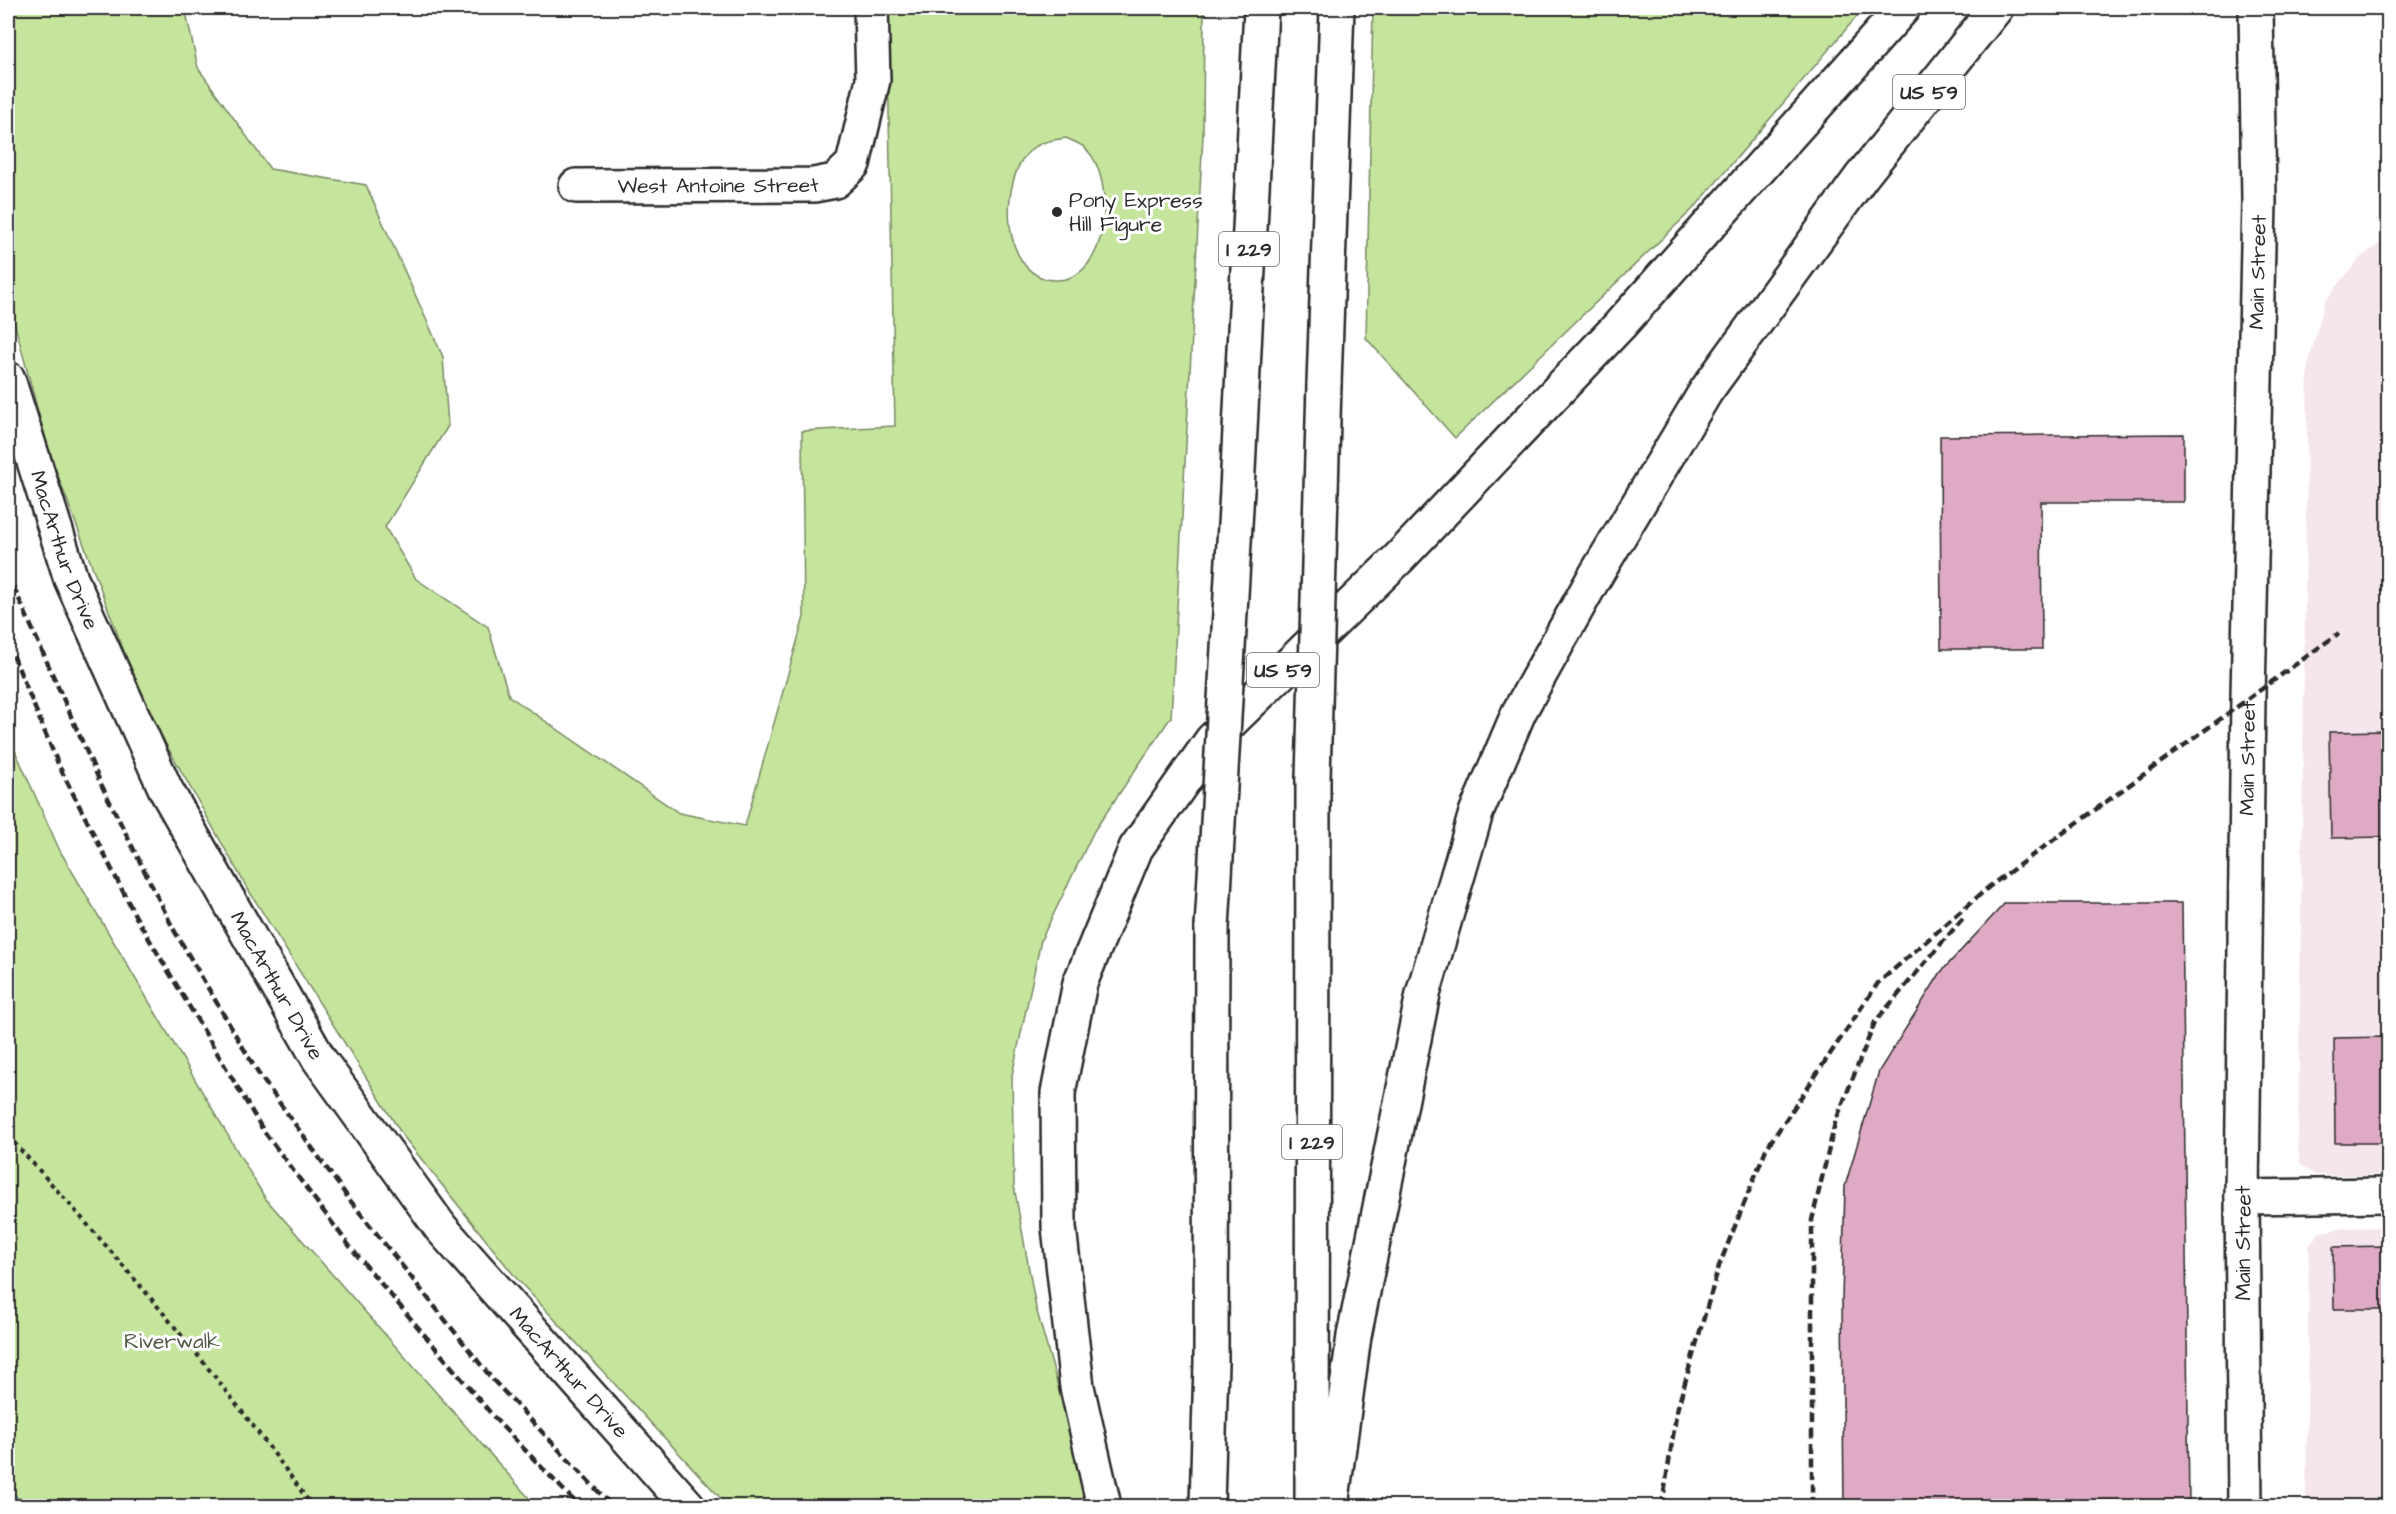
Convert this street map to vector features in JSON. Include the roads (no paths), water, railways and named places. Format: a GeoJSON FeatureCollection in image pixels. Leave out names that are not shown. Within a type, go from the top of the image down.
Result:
{"type":"FeatureCollection","features":[{"type":"Feature","properties":{"kind":"main road","name":"West Antoine Street"},"geometry":{"type":"LineString","coordinates":[[576,186],[814,185],[835,181],[853,164],[873,80],[871,8]]}},
{"type":"Feature","properties":{"kind":"main road","name":"I 229"},"geometry":{"type":"LineString","coordinates":[[1207,1506],[1211,1363],[1212,928],[1261,8]]}},
{"type":"Feature","properties":{"kind":"main road","name":"I 229"},"geometry":{"type":"LineString","coordinates":[[1312,1506],[1313,778],[1337,8]]}},
{"type":"Feature","properties":{"kind":"main road","name":"US 59"},"geometry":{"type":"LineString","coordinates":[[1104,1506],[1077,1387],[1059,1227],[1058,1093],[1080,983],[1136,848],[1212,740],[1400,557],[1619,326],[1904,8]]}},
{"type":"Feature","properties":{"kind":"main road","name":"US 59"},"geometry":{"type":"LineString","coordinates":[[1331,1506],[1354,1336],[1423,994],[1476,813],[1519,712],[1591,583],[1706,391],[1862,176],[1996,8]]}},
{"type":"Feature","properties":{"kind":"main road","name":"Main Street"},"geometry":{"type":"LineString","coordinates":[[2245,1506],[2242,1197],[2248,696],[2259,201],[2256,8]]}},
{"type":"Feature","properties":{"kind":"main road","name":"MacArthur Drive"},"geometry":{"type":"LineString","coordinates":[[8,379],[71,579],[166,790],[319,1059],[441,1228],[688,1506]]}},
{"type":"Feature","properties":{"kind":"main road"},"geometry":{"type":"LineString","coordinates":[[2242,1197],[2388,1195]]}},
{"type":"Feature","properties":{"kind":"water"},"geometry":{"type":"Polygon","coordinates":[[[8,1486],[24,1506],[8,1506],[8,1486]]]}},
{"type":"Feature","properties":{"kind":"railway"},"geometry":{"type":"LineString","coordinates":[[8,574],[101,784],[174,930],[258,1073],[349,1199],[493,1380],[612,1506]]}},
{"type":"Feature","properties":{"kind":"railway"},"geometry":{"type":"LineString","coordinates":[[1662,1506],[1677,1410],[1719,1266],[1766,1149],[1878,983],[1990,886],[2339,633]]}},
{"type":"Feature","properties":{"kind":"railway"},"geometry":{"type":"LineString","coordinates":[[8,643],[59,766],[136,917],[263,1130],[351,1248],[499,1423],[579,1506]]}},
{"type":"Feature","properties":{"kind":"railway"},"geometry":{"type":"LineString","coordinates":[[1812,1506],[1812,1220],[1835,1123],[1875,1022],[1963,918]]}},
{"type":"Feature","properties":{"kind":"place","name":"Pony Express Hill Figure"},"geometry":{"type":"Point","coordinates":[1057,212]}},
{"type":"Feature","properties":{"kind":"park label","name":"Riverwalk"},"geometry":{"type":"Point","coordinates":[172,1341]}}]}
